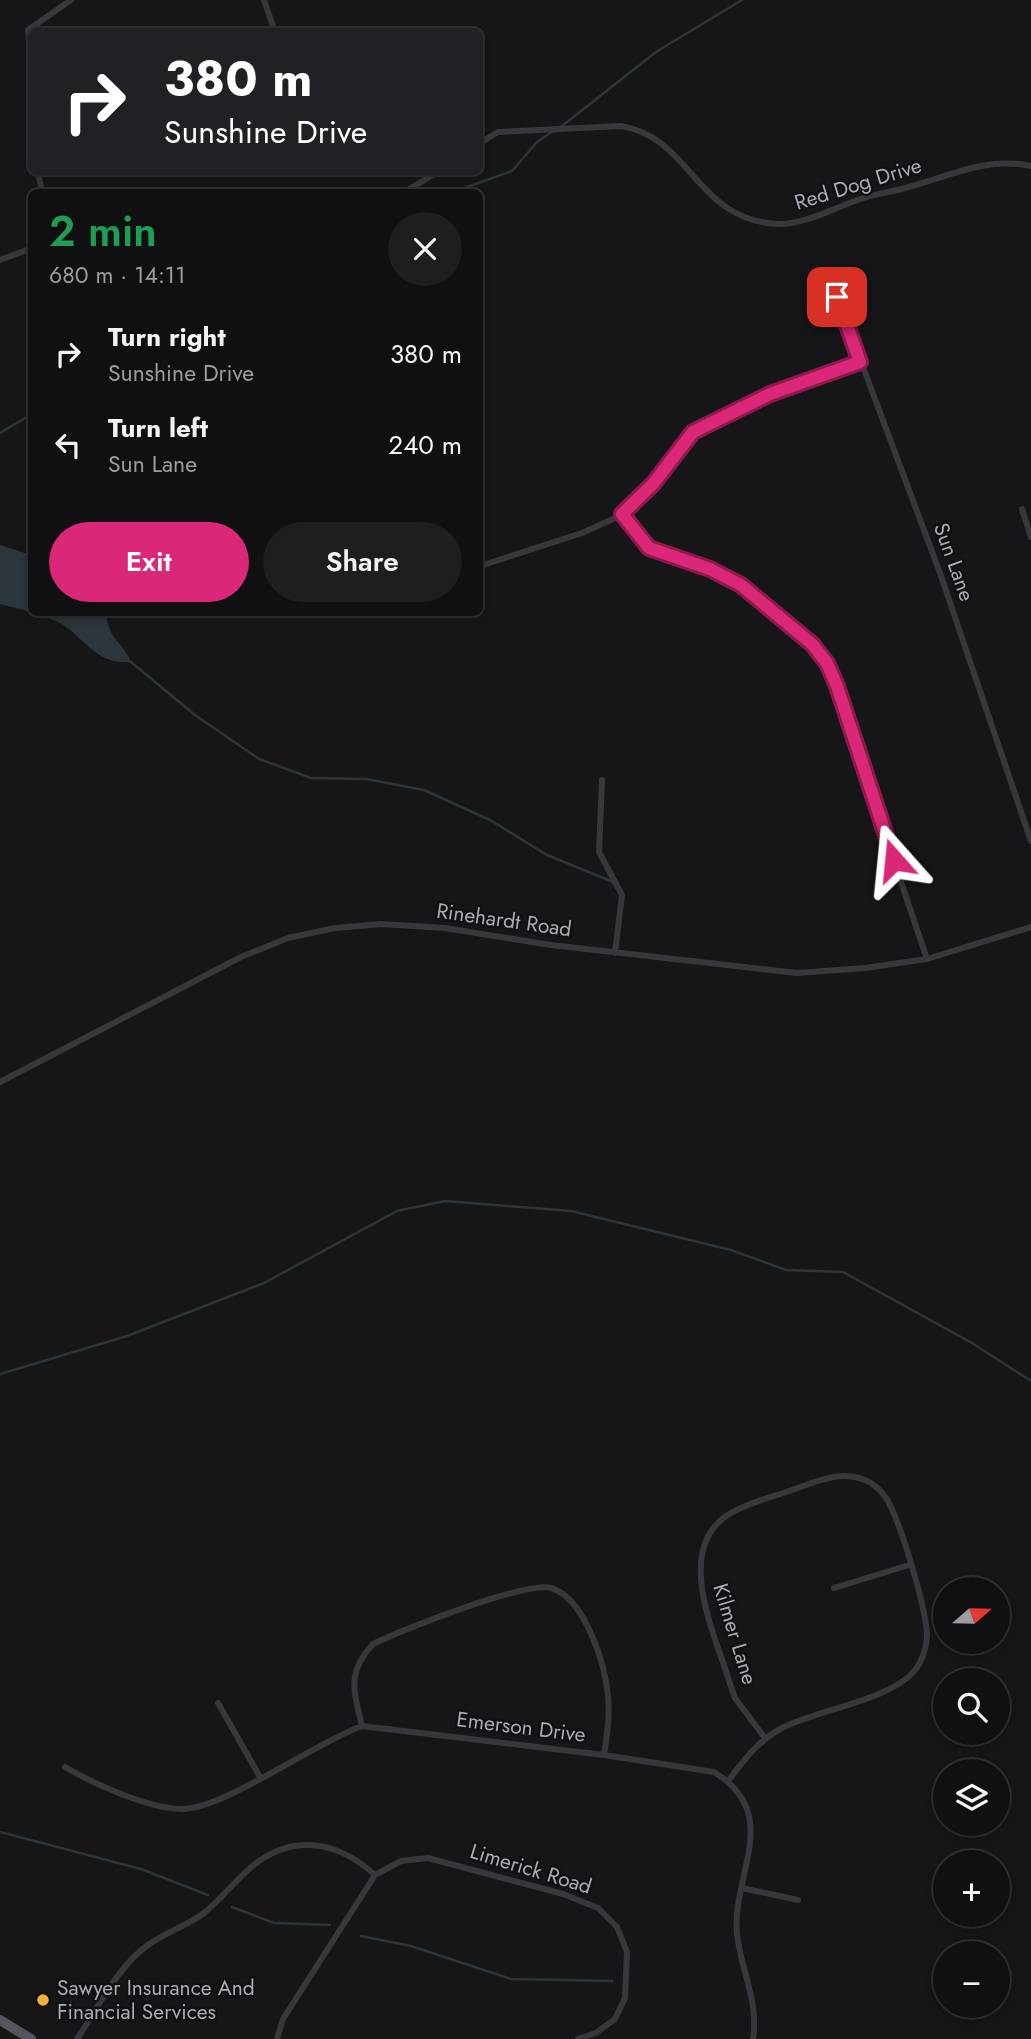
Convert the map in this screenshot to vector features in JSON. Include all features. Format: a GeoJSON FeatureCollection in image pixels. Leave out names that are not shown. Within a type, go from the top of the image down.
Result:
{"type":"FeatureCollection","features":[{"type":"Feature","properties":{"kind":"main road"},"geometry":{"type":"LineString","coordinates":[[0,2020],[30,2039]]}},
{"type":"Feature","properties":{"kind":"street"},"geometry":{"type":"LineString","coordinates":[[31,28],[71,0]]}},
{"type":"Feature","properties":{"kind":"street"},"geometry":{"type":"LineString","coordinates":[[264,0],[274,28]]}},
{"type":"Feature","properties":{"kind":"street","name":"Red Dog Drive"},"geometry":{"type":"LineString","coordinates":[[483,141],[498,132],[542,132],[621,126],[640,129],[659,139],[723,206],[763,222],[780,224],[809,219],[864,197],[983,164],[1009,162],[1031,166]]}},
{"type":"Feature","properties":{"kind":"street"},"geometry":{"type":"LineString","coordinates":[[409,189],[433,175]]}},
{"type":"Feature","properties":{"kind":"street"},"geometry":{"type":"LineString","coordinates":[[0,260],[28,250]]}},
{"type":"Feature","properties":{"kind":"street","name":"Sun Lane"},"geometry":{"type":"LineString","coordinates":[[837,297],[940,573],[1031,841]]}},
{"type":"Feature","properties":{"kind":"street"},"geometry":{"type":"LineString","coordinates":[[483,565],[582,533],[622,514],[653,484],[693,432],[770,394],[860,362]]}},
{"type":"Feature","properties":{"kind":"street"},"geometry":{"type":"LineString","coordinates":[[1022,509],[1031,537]]}},
{"type":"Feature","properties":{"kind":"street"},"geometry":{"type":"LineString","coordinates":[[622,514],[649,548],[710,569],[741,585],[812,644],[827,663],[927,959]]}},
{"type":"Feature","properties":{"kind":"street"},"geometry":{"type":"LineString","coordinates":[[602,779],[599,852],[622,895],[615,953]]}},
{"type":"Feature","properties":{"kind":"street","name":"Rinehardt Road"},"geometry":{"type":"LineString","coordinates":[[0,1082],[241,957],[288,938],[324,931],[382,924],[444,928],[615,953],[797,973],[865,968],[927,959],[1031,927]]}},
{"type":"Feature","properties":{"kind":"street","name":"Kilmer Lane"},"geometry":{"type":"LineString","coordinates":[[727,1780],[765,1738],[806,1718],[886,1691],[916,1669],[927,1638],[926,1621],[892,1508],[885,1495],[860,1478],[833,1476],[738,1509],[712,1530],[704,1544],[699,1564],[701,1585],[735,1698],[765,1738]]}},
{"type":"Feature","properties":{"kind":"street"},"geometry":{"type":"LineString","coordinates":[[834,1588],[909,1565]]}},
{"type":"Feature","properties":{"kind":"street"},"geometry":{"type":"LineString","coordinates":[[362,1726],[354,1688],[354,1674],[361,1657],[373,1644],[492,1600],[541,1586],[567,1595],[589,1627],[608,1694],[604,1755]]}},
{"type":"Feature","properties":{"kind":"street"},"geometry":{"type":"LineString","coordinates":[[218,1703],[260,1777]]}},
{"type":"Feature","properties":{"kind":"street","name":"Emerson Drive"},"geometry":{"type":"LineString","coordinates":[[65,1767],[127,1794],[181,1809],[220,1800],[326,1741],[362,1726],[604,1755],[701,1770],[727,1780]]}},
{"type":"Feature","properties":{"kind":"street"},"geometry":{"type":"LineString","coordinates":[[727,1780],[739,1794],[751,1826],[751,1845],[736,1909],[737,1933],[754,2001],[753,2039]]}},
{"type":"Feature","properties":{"kind":"street"},"geometry":{"type":"LineString","coordinates":[[77,2039],[123,1969],[146,1947],[198,1918],[257,1862],[277,1851],[305,1843],[339,1849],[375,1875],[283,2019],[277,2039]]}},
{"type":"Feature","properties":{"kind":"street","name":"Limerick Road"},"geometry":{"type":"LineString","coordinates":[[375,1875],[401,1861],[428,1858],[563,1894],[598,1908],[617,1927],[627,1952],[625,1998],[615,2018],[596,2033],[578,2039]]}},
{"type":"Feature","properties":{"kind":"street"},"geometry":{"type":"LineString","coordinates":[[742,1888],[798,1900]]}},
{"type":"Feature","properties":{"kind":"shaded area"},"geometry":{"type":"Polygon","coordinates":[[[0,545],[28,554],[28,611],[0,604],[0,545]]]}},
{"type":"Feature","properties":{"kind":"shaded area"},"geometry":{"type":"Polygon","coordinates":[[[42,616],[107,616],[113,635],[131,662],[104,657],[52,619],[42,616]]]}},
{"type":"Feature","properties":{"kind":"waterway"},"geometry":{"type":"LineString","coordinates":[[562,126],[656,52],[742,0]]}},
{"type":"Feature","properties":{"kind":"waterway"},"geometry":{"type":"LineString","coordinates":[[461,189],[512,171],[537,142],[553,131]]}},
{"type":"Feature","properties":{"kind":"waterway"},"geometry":{"type":"LineString","coordinates":[[0,433],[28,416]]}},
{"type":"Feature","properties":{"kind":"waterway"},"geometry":{"type":"LineString","coordinates":[[131,662],[195,715],[259,759],[311,778],[366,779],[424,790],[490,820],[547,855],[613,882]]}},
{"type":"Feature","properties":{"kind":"waterway"},"geometry":{"type":"LineString","coordinates":[[0,1374],[127,1336],[264,1283],[397,1211],[445,1201],[571,1211],[731,1250],[786,1270],[843,1272],[972,1343],[1031,1381]]}},
{"type":"Feature","properties":{"kind":"waterway"},"geometry":{"type":"LineString","coordinates":[[0,1832],[141,1869],[208,1895]]}},
{"type":"Feature","properties":{"kind":"waterway"},"geometry":{"type":"LineString","coordinates":[[232,1907],[274,1923],[330,1925]]}},
{"type":"Feature","properties":{"kind":"waterway"},"geometry":{"type":"LineString","coordinates":[[361,1936],[411,1946],[511,1979],[612,1981]]}},
{"type":"Feature","properties":{"kind":"place","name":"Sawyer Insurance And Financial Services"},"geometry":{"type":"Point","coordinates":[43,2000]}},
{"type":"Feature","properties":{"kind":"route"},"geometry":{"type":"LineString","coordinates":[[837,297],[860,362],[770,394],[693,432],[671,457],[653,484],[622,514],[649,548],[710,569],[741,585],[812,644],[827,663],[894,860]]}}]}
